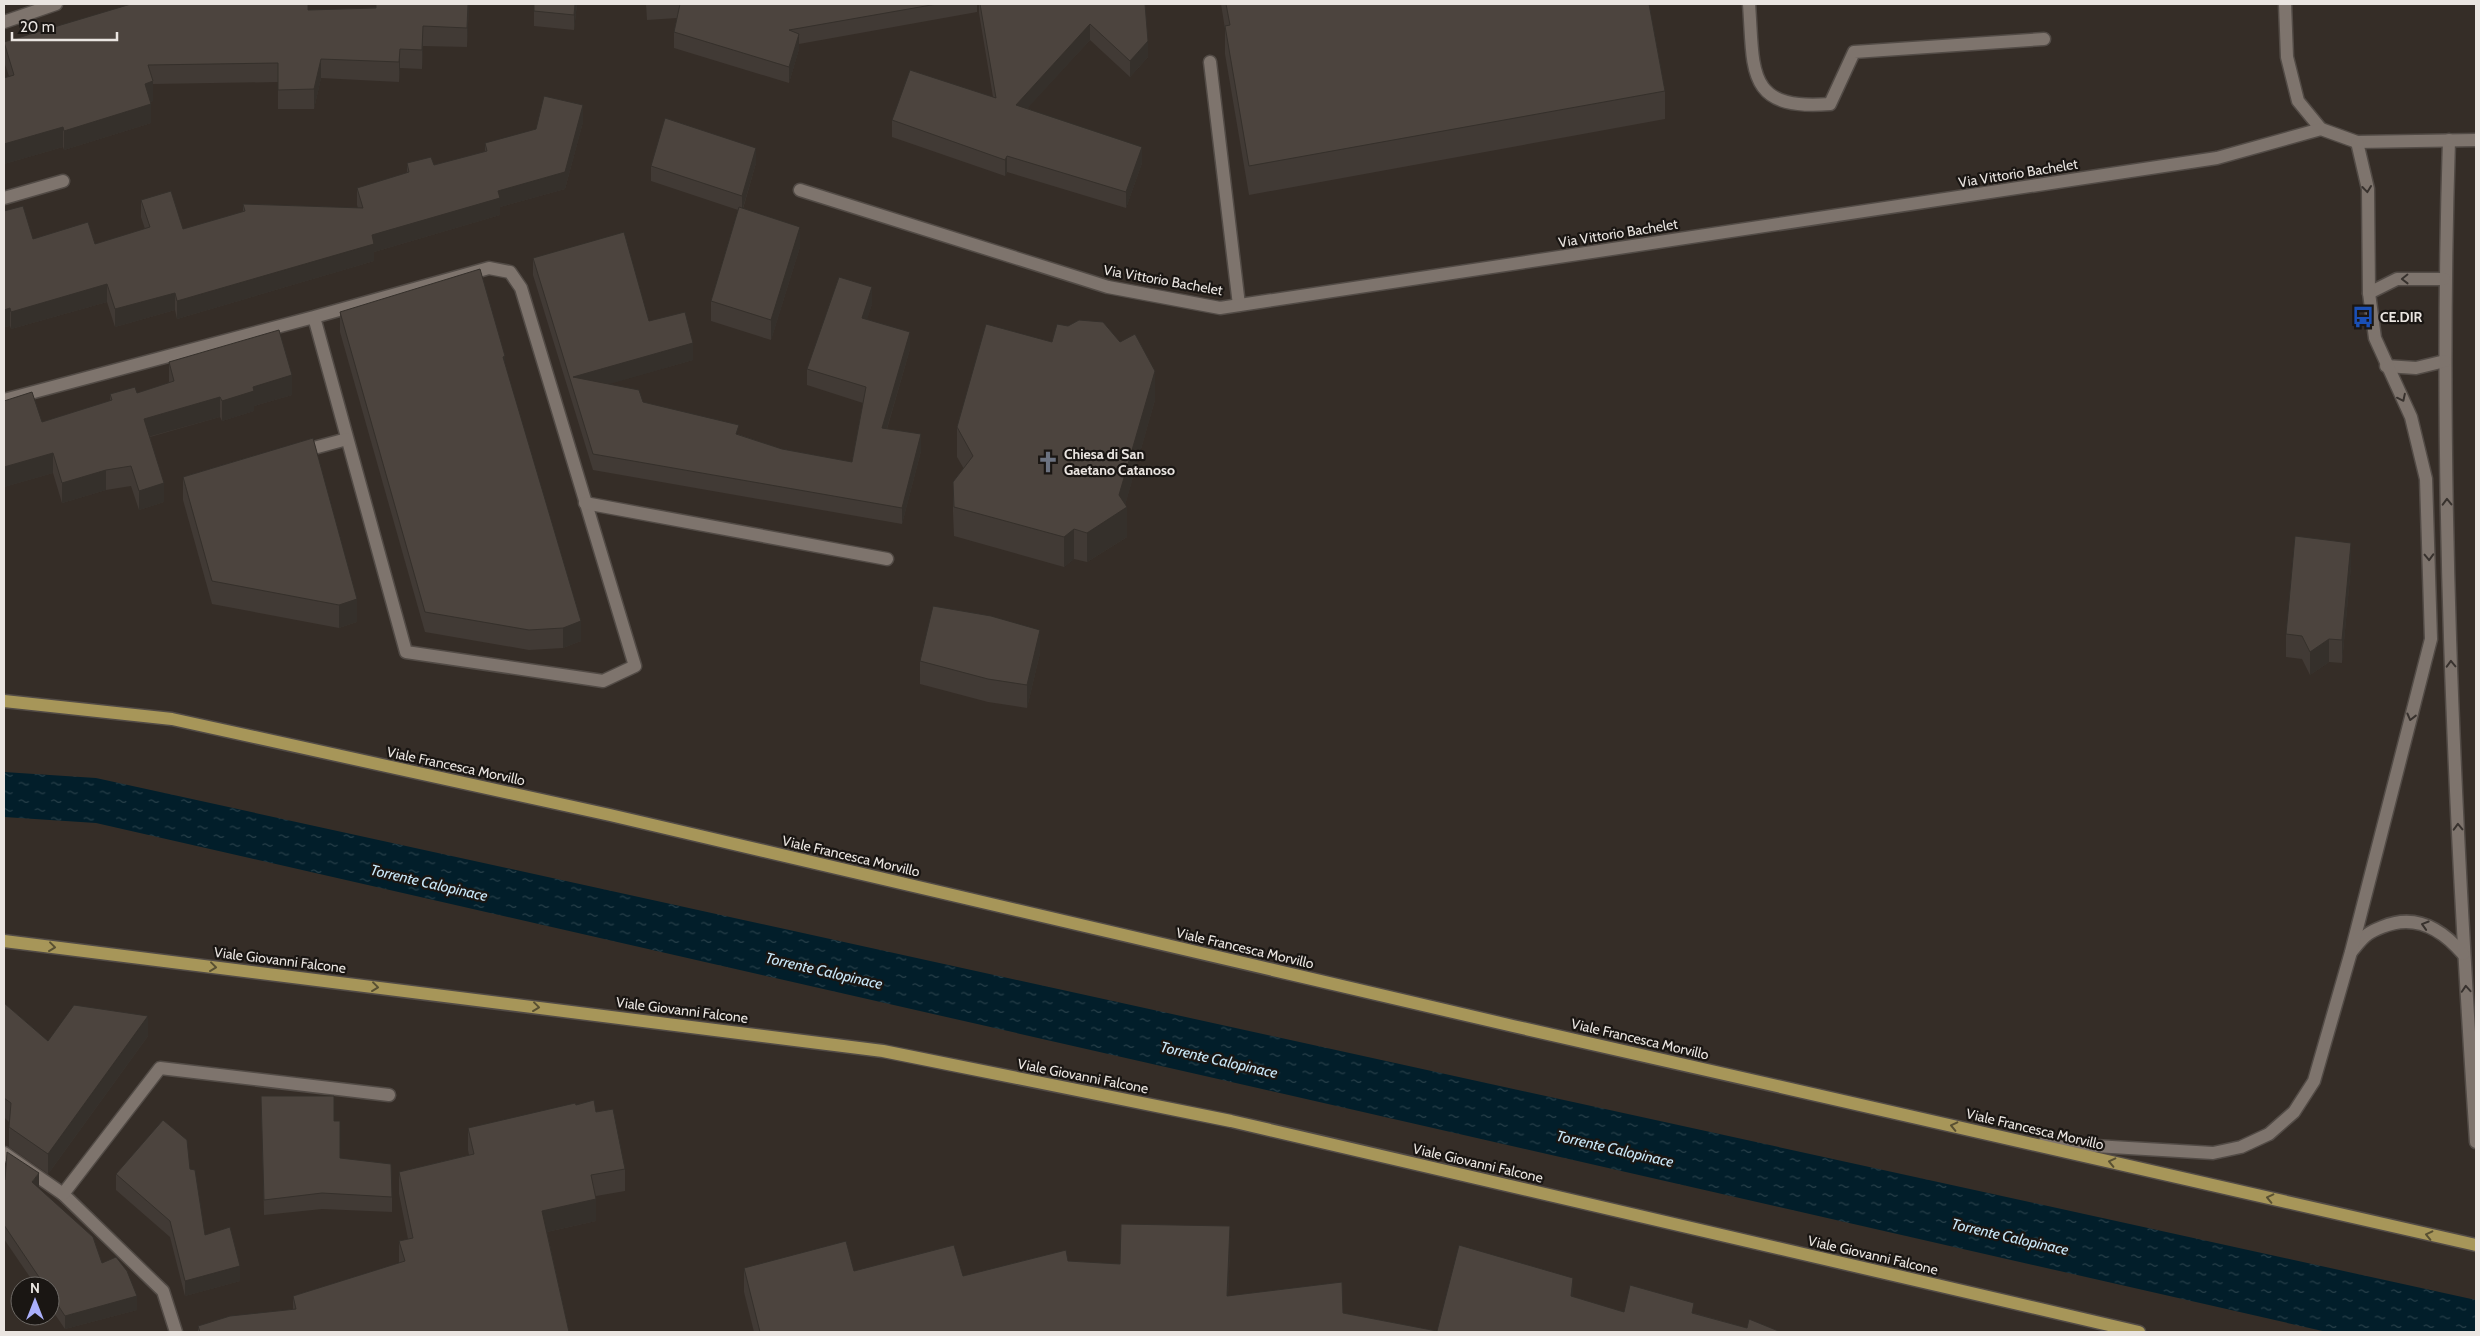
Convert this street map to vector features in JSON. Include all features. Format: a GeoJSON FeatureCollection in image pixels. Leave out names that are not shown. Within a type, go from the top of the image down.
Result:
{"type":"FeatureCollection","features":[{"type":"Feature","properties":{"kind":"main road","name":"Viale Francesca Morvillo"},"geometry":{"type":"LineString","coordinates":[[4,701],[172,718],[610,815],[1503,1024],[2476,1246]]}},
{"type":"Feature","properties":{"kind":"main road","name":"Viale Giovanni Falcone"},"geometry":{"type":"LineString","coordinates":[[4,941],[883,1051],[1231,1121],[2139,1332]]}},
{"type":"Feature","properties":{"kind":"street"},"geometry":{"type":"LineString","coordinates":[[5,18],[56,4]]}},
{"type":"Feature","properties":{"kind":"street"},"geometry":{"type":"LineString","coordinates":[[1749,4],[1754,70],[1763,90],[1786,103],[1830,104],[1854,52],[2044,39]]}},
{"type":"Feature","properties":{"kind":"street"},"geometry":{"type":"LineString","coordinates":[[2286,4],[2287,57],[2298,101],[2321,129],[2357,142],[2476,140]]}},
{"type":"Feature","properties":{"kind":"street"},"geometry":{"type":"LineString","coordinates":[[1210,62],[1239,305]]}},
{"type":"Feature","properties":{"kind":"street","name":"Via Vittorio Bachelet"},"geometry":{"type":"LineString","coordinates":[[800,190],[1108,287],[1220,308],[2218,158],[2321,129]]}},
{"type":"Feature","properties":{"kind":"street"},"geometry":{"type":"LineString","coordinates":[[2449,140],[2444,279],[2449,608],[2464,954],[2476,1142]]}},
{"type":"Feature","properties":{"kind":"street"},"geometry":{"type":"LineString","coordinates":[[2025,1142],[2213,1153],[2241,1147],[2269,1134],[2294,1112],[2314,1081],[2351,952],[2431,639],[2426,479],[2411,417],[2386,366],[2375,338],[2369,292],[2368,189],[2357,142]]}},
{"type":"Feature","properties":{"kind":"street"},"geometry":{"type":"LineString","coordinates":[[4,198],[63,181]]}},
{"type":"Feature","properties":{"kind":"street"},"geometry":{"type":"LineString","coordinates":[[4,400],[314,318],[489,268],[510,272],[521,288],[635,666],[603,681],[406,652],[314,318]]}},
{"type":"Feature","properties":{"kind":"street"},"geometry":{"type":"LineString","coordinates":[[2369,292],[2398,279],[2444,279]]}},
{"type":"Feature","properties":{"kind":"street"},"geometry":{"type":"LineString","coordinates":[[2386,366],[2416,368],[2445,361]]}},
{"type":"Feature","properties":{"kind":"street"},"geometry":{"type":"LineString","coordinates":[[291,454],[348,439]]}},
{"type":"Feature","properties":{"kind":"street"},"geometry":{"type":"LineString","coordinates":[[585,504],[888,559]]}},
{"type":"Feature","properties":{"kind":"street"},"geometry":{"type":"LineString","coordinates":[[2351,952],[2369,933],[2390,924],[2413,921],[2434,928],[2449,938],[2464,954]]}},
{"type":"Feature","properties":{"kind":"street"},"geometry":{"type":"LineString","coordinates":[[63,1194],[160,1068],[389,1095]]}},
{"type":"Feature","properties":{"kind":"street"},"geometry":{"type":"LineString","coordinates":[[4,1153],[63,1194],[163,1291],[176,1332]]}},
{"type":"Feature","properties":{"kind":"water","name":"Torrente Calopinace"},"geometry":{"type":"Polygon","coordinates":[[[4,772],[96,778],[2476,1300],[2476,1332],[2327,1332],[96,823],[4,817],[4,772]]]}},
{"type":"Feature","properties":{"kind":"building"},"geometry":{"type":"Polygon","coordinates":[[[131,4],[308,4],[308,10],[376,8],[376,4],[468,4],[467,28],[423,26],[422,50],[400,49],[399,62],[321,59],[314,89],[278,90],[278,63],[148,65],[153,81],[145,84],[151,104],[64,131],[63,127],[4,144],[4,78],[14,75],[4,42],[131,4]]]}},
{"type":"Feature","properties":{"kind":"building"},"geometry":{"type":"Polygon","coordinates":[[[534,4],[575,4],[574,15],[534,11],[534,4]]]}},
{"type":"Feature","properties":{"kind":"building"},"geometry":{"type":"Polygon","coordinates":[[[680,4],[937,4],[789,30],[799,34],[789,67],[674,32],[680,4]]]}},
{"type":"Feature","properties":{"kind":"building"},"geometry":{"type":"Polygon","coordinates":[[[980,4],[1145,4],[1148,41],[1130,61],[1090,24],[1016,105],[1142,147],[1126,192],[1007,156],[1005,160],[892,120],[910,70],[996,98],[980,4]]]}},
{"type":"Feature","properties":{"kind":"building"},"geometry":{"type":"Polygon","coordinates":[[[1226,4],[1649,4],[1665,91],[1249,166],[1225,26],[1230,25],[1226,4]]]}},
{"type":"Feature","properties":{"kind":"building"},"geometry":{"type":"Polygon","coordinates":[[[544,96],[583,105],[565,172],[498,191],[500,198],[372,235],[374,244],[177,301],[175,293],[115,309],[107,284],[11,312],[10,308],[4,310],[4,211],[23,206],[33,239],[88,222],[95,244],[150,227],[141,200],[171,191],[183,229],[245,211],[243,204],[363,208],[357,188],[409,172],[407,163],[431,157],[434,165],[487,151],[485,143],[536,129],[544,96]]]}},
{"type":"Feature","properties":{"kind":"building"},"geometry":{"type":"Polygon","coordinates":[[[665,118],[756,148],[742,196],[651,166],[665,118]]]}},
{"type":"Feature","properties":{"kind":"building"},"geometry":{"type":"Polygon","coordinates":[[[739,207],[800,227],[771,320],[711,301],[739,207]]]}},
{"type":"Feature","properties":{"kind":"building"},"geometry":{"type":"Polygon","coordinates":[[[624,232],[649,321],[685,312],[693,343],[573,377],[639,390],[643,402],[739,425],[736,434],[782,449],[852,462],[866,387],[807,369],[839,277],[872,287],[862,318],[910,332],[882,428],[921,434],[902,508],[593,454],[533,258],[624,232]]]}},
{"type":"Feature","properties":{"kind":"building"},"geometry":{"type":"Polygon","coordinates":[[[480,269],[505,356],[503,357],[581,621],[563,628],[529,630],[425,612],[340,312],[480,269]]]}},
{"type":"Feature","properties":{"kind":"building","name":"Chiesa di San Gaetano Catanoso"},"geometry":{"type":"Polygon","coordinates":[[[1079,320],[1103,322],[1120,342],[1135,334],[1155,371],[1119,495],[1127,507],[1087,533],[1074,529],[1064,537],[954,507],[953,482],[973,456],[957,427],[986,324],[1052,342],[1057,324],[1068,326],[1079,320]]]}},
{"type":"Feature","properties":{"kind":"building"},"geometry":{"type":"Polygon","coordinates":[[[279,330],[292,375],[253,387],[254,391],[222,401],[220,397],[144,419],[164,483],[139,491],[131,466],[106,470],[62,483],[53,453],[4,467],[4,401],[32,392],[42,422],[112,400],[110,394],[135,387],[137,393],[174,381],[169,362],[279,330]]]}},
{"type":"Feature","properties":{"kind":"building"},"geometry":{"type":"Polygon","coordinates":[[[313,438],[357,599],[339,605],[212,581],[183,477],[313,438]]]}},
{"type":"Feature","properties":{"kind":"building"},"geometry":{"type":"Polygon","coordinates":[[[2295,536],[2351,543],[2342,640],[2329,639],[2310,652],[2302,636],[2286,634],[2295,536]]]}},
{"type":"Feature","properties":{"kind":"building"},"geometry":{"type":"Polygon","coordinates":[[[933,606],[991,616],[1040,630],[1027,685],[988,679],[920,661],[933,606]]]}},
{"type":"Feature","properties":{"kind":"building"},"geometry":{"type":"Polygon","coordinates":[[[4,1003],[48,1041],[74,1005],[148,1016],[48,1154],[9,1127],[11,1103],[4,1098],[4,1003]]]}},
{"type":"Feature","properties":{"kind":"building"},"geometry":{"type":"Polygon","coordinates":[[[261,1096],[334,1096],[334,1121],[340,1121],[340,1158],[391,1164],[392,1197],[322,1193],[264,1200],[261,1096]]]}},
{"type":"Feature","properties":{"kind":"building"},"geometry":{"type":"Polygon","coordinates":[[[594,1100],[596,1112],[613,1109],[625,1169],[591,1175],[596,1199],[542,1211],[569,1332],[200,1332],[198,1326],[230,1316],[296,1309],[293,1296],[405,1261],[399,1241],[413,1238],[399,1172],[474,1154],[468,1128],[594,1100]]]}},
{"type":"Feature","properties":{"kind":"building"},"geometry":{"type":"Polygon","coordinates":[[[163,1120],[187,1140],[190,1169],[195,1170],[205,1235],[230,1227],[240,1266],[185,1281],[170,1221],[116,1174],[163,1120]]]}},
{"type":"Feature","properties":{"kind":"building"},"geometry":{"type":"Polygon","coordinates":[[[7,1152],[39,1173],[32,1182],[93,1237],[102,1263],[116,1257],[127,1271],[137,1296],[65,1316],[60,1308],[60,1276],[38,1276],[4,1225],[7,1152]]]}},
{"type":"Feature","properties":{"kind":"building"},"geometry":{"type":"Polygon","coordinates":[[[1121,1224],[1230,1226],[1227,1296],[1342,1282],[1343,1313],[1437,1331],[1459,1245],[1573,1278],[1571,1296],[1624,1312],[1630,1285],[1694,1303],[1692,1313],[1747,1328],[1749,1319],[1781,1332],[760,1332],[744,1268],[846,1241],[854,1271],[954,1245],[963,1276],[1066,1250],[1068,1261],[1120,1264],[1121,1224]]]}},
{"type":"Feature","properties":{"kind":"place","name":"CE.DIR"},"geometry":{"type":"Point","coordinates":[2363,317]}},
{"type":"Feature","properties":{"kind":"place","name":"Chiesa di San Gaetano Catanoso"},"geometry":{"type":"Point","coordinates":[1048,462]}}]}
